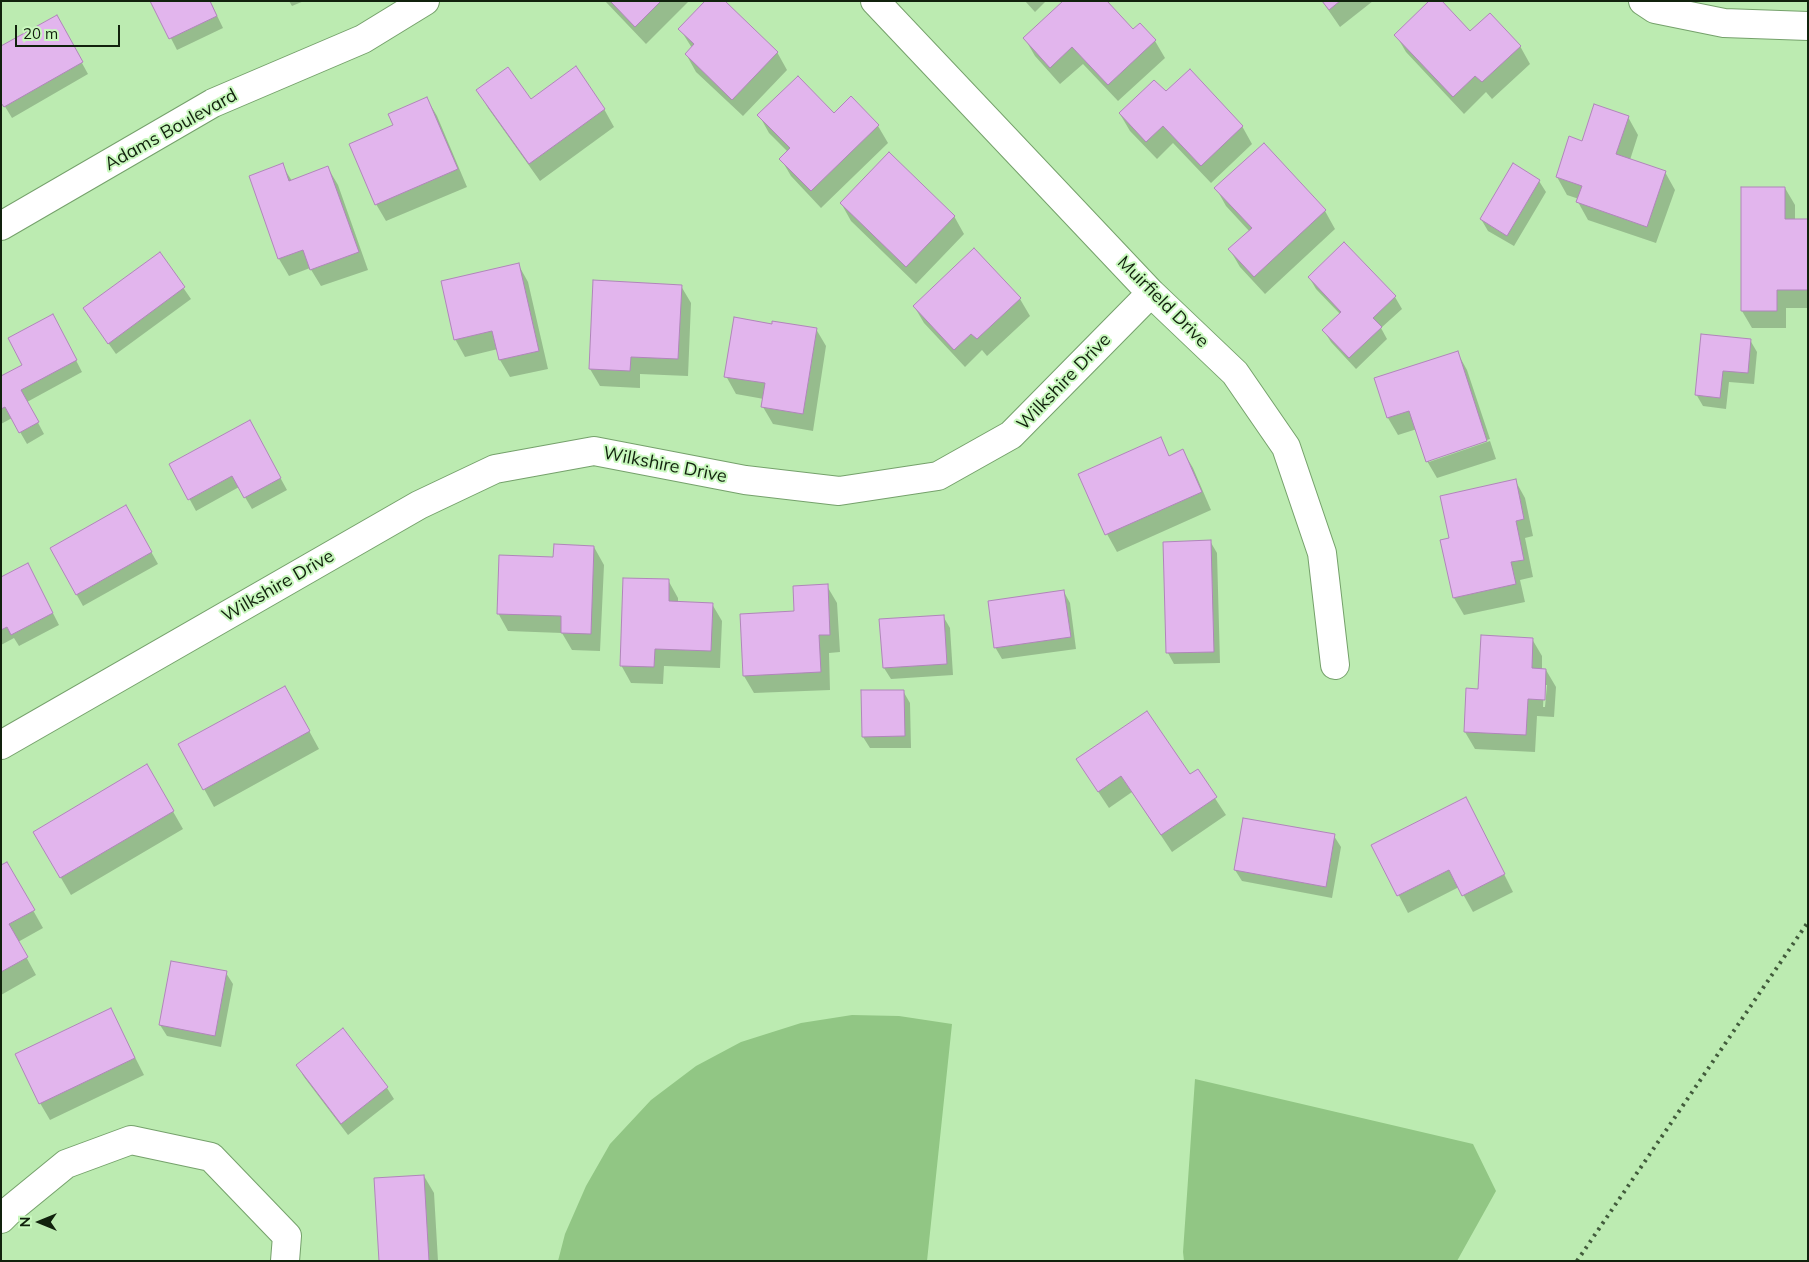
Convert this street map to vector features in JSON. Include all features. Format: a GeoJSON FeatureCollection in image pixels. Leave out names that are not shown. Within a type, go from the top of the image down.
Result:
{"type":"FeatureCollection","features":[{"type":"Feature","properties":{"kind":"street","name":"Adams Boulevard"},"geometry":{"type":"LineString","coordinates":[[1,226],[213,103],[363,39],[425,1]]}},
{"type":"Feature","properties":{"kind":"street","name":"Muirfield Drive"},"geometry":{"type":"LineString","coordinates":[[875,1],[1151,293],[1235,373],[1286,447],[1322,554],[1335,665]]}},
{"type":"Feature","properties":{"kind":"street"},"geometry":{"type":"LineString","coordinates":[[1643,1],[1655,8],[1724,23],[1808,26]]}},
{"type":"Feature","properties":{"kind":"street","name":"Wilkshire Drive"},"geometry":{"type":"LineString","coordinates":[[1,746],[419,505],[494,469],[594,451],[745,480],[838,491],[938,476],[1011,436],[1151,293]]}},
{"type":"Feature","properties":{"kind":"street"},"geometry":{"type":"LineString","coordinates":[[5,1206],[66,1164],[131,1140],[211,1157],[287,1236],[285,1261]]}},
{"type":"Feature","properties":{"kind":"green space"},"geometry":{"type":"Polygon","coordinates":[[[852,1015],[899,1016],[952,1024],[927,1261],[558,1261],[565,1234],[586,1186],[610,1144],[651,1100],[696,1066],[741,1042],[801,1023],[852,1015]]]}},
{"type":"Feature","properties":{"kind":"green space"},"geometry":{"type":"Polygon","coordinates":[[[1195,1079],[1473,1144],[1496,1191],[1457,1261],[1184,1261],[1183,1252],[1195,1079]]]}},
{"type":"Feature","properties":{"kind":"building"},"geometry":{"type":"Polygon","coordinates":[[[150,1],[210,1],[217,16],[169,39],[150,1]]]}},
{"type":"Feature","properties":{"kind":"building"},"geometry":{"type":"Polygon","coordinates":[[[610,1],[661,1],[635,27],[610,1]]]}},
{"type":"Feature","properties":{"kind":"building"},"geometry":{"type":"Polygon","coordinates":[[[705,1],[725,1],[778,52],[732,100],[685,54],[694,44],[678,29],[705,1]]]}},
{"type":"Feature","properties":{"kind":"building"},"geometry":{"type":"Polygon","coordinates":[[[1063,1],[1107,1],[1133,29],[1140,23],[1156,40],[1108,85],[1072,47],[1050,68],[1023,38],[1063,1]]]}},
{"type":"Feature","properties":{"kind":"building"},"geometry":{"type":"Polygon","coordinates":[[[1322,1],[1340,1],[1329,10],[1322,1]]]}},
{"type":"Feature","properties":{"kind":"building"},"geometry":{"type":"Polygon","coordinates":[[[1429,1],[1442,1],[1470,31],[1490,13],[1521,46],[1482,82],[1475,76],[1453,97],[1394,35],[1429,1]]]}},
{"type":"Feature","properties":{"kind":"building"},"geometry":{"type":"Polygon","coordinates":[[[57,15],[83,62],[4,107],[1,103],[1,46],[57,15]]]}},
{"type":"Feature","properties":{"kind":"building"},"geometry":{"type":"Polygon","coordinates":[[[576,66],[605,109],[529,164],[476,90],[508,67],[531,99],[576,66]]]}},
{"type":"Feature","properties":{"kind":"building"},"geometry":{"type":"Polygon","coordinates":[[[1190,69],[1243,126],[1201,166],[1163,126],[1146,142],[1119,113],[1154,80],[1166,91],[1190,69]]]}},
{"type":"Feature","properties":{"kind":"building"},"geometry":{"type":"Polygon","coordinates":[[[798,76],[834,113],[851,96],[879,125],[811,191],[779,159],[790,148],[757,115],[798,76]]]}},
{"type":"Feature","properties":{"kind":"building"},"geometry":{"type":"Polygon","coordinates":[[[427,97],[458,169],[375,205],[349,144],[393,125],[388,114],[427,97]]]}},
{"type":"Feature","properties":{"kind":"building"},"geometry":{"type":"Polygon","coordinates":[[[1594,104],[1629,116],[1616,154],[1666,171],[1647,227],[1576,202],[1582,186],[1556,177],[1569,136],[1582,141],[1594,104]]]}},
{"type":"Feature","properties":{"kind":"building"},"geometry":{"type":"Polygon","coordinates":[[[1264,143],[1326,210],[1254,277],[1228,249],[1252,228],[1214,188],[1264,143]]]}},
{"type":"Feature","properties":{"kind":"building"},"geometry":{"type":"Polygon","coordinates":[[[889,152],[955,216],[906,267],[840,203],[889,152]]]}},
{"type":"Feature","properties":{"kind":"building"},"geometry":{"type":"Polygon","coordinates":[[[283,163],[289,181],[328,166],[359,252],[310,270],[303,250],[278,259],[249,176],[283,163]]]}},
{"type":"Feature","properties":{"kind":"building"},"geometry":{"type":"Polygon","coordinates":[[[1513,163],[1540,180],[1507,236],[1480,219],[1513,163]]]}},
{"type":"Feature","properties":{"kind":"building"},"geometry":{"type":"Polygon","coordinates":[[[1741,187],[1785,187],[1785,219],[1808,219],[1808,290],[1777,290],[1777,311],[1741,311],[1741,187]]]}},
{"type":"Feature","properties":{"kind":"building"},"geometry":{"type":"Polygon","coordinates":[[[1344,242],[1396,296],[1373,318],[1382,327],[1349,358],[1322,330],[1341,312],[1308,277],[1344,242]]]}},
{"type":"Feature","properties":{"kind":"building"},"geometry":{"type":"Polygon","coordinates":[[[974,248],[1021,298],[977,339],[971,334],[954,350],[913,306],[974,248]]]}},
{"type":"Feature","properties":{"kind":"building"},"geometry":{"type":"Polygon","coordinates":[[[160,252],[185,287],[108,344],[83,308],[160,252]]]}},
{"type":"Feature","properties":{"kind":"building"},"geometry":{"type":"Polygon","coordinates":[[[519,263],[539,351],[499,360],[492,331],[454,340],[441,281],[519,263]]]}},
{"type":"Feature","properties":{"kind":"building"},"geometry":{"type":"Polygon","coordinates":[[[593,280],[682,285],[678,359],[631,357],[630,371],[589,369],[593,280]]]}},
{"type":"Feature","properties":{"kind":"building"},"geometry":{"type":"Polygon","coordinates":[[[53,314],[77,360],[21,390],[39,422],[19,433],[5,407],[1,409],[1,376],[22,365],[8,338],[53,314]]]}},
{"type":"Feature","properties":{"kind":"building"},"geometry":{"type":"Polygon","coordinates":[[[734,317],[772,324],[772,321],[817,328],[803,414],[761,407],[765,383],[724,377],[734,317]]]}},
{"type":"Feature","properties":{"kind":"building"},"geometry":{"type":"Polygon","coordinates":[[[1701,334],[1751,339],[1748,373],[1723,371],[1720,398],[1695,395],[1701,334]]]}},
{"type":"Feature","properties":{"kind":"building"},"geometry":{"type":"Polygon","coordinates":[[[1458,351],[1487,441],[1426,462],[1409,411],[1387,418],[1374,378],[1458,351]]]}},
{"type":"Feature","properties":{"kind":"building"},"geometry":{"type":"Polygon","coordinates":[[[250,420],[281,478],[244,498],[232,476],[188,500],[169,464],[250,420]]]}},
{"type":"Feature","properties":{"kind":"building"},"geometry":{"type":"Polygon","coordinates":[[[1161,437],[1169,456],[1183,449],[1202,492],[1105,535],[1078,474],[1161,437]]]}},
{"type":"Feature","properties":{"kind":"building"},"geometry":{"type":"Polygon","coordinates":[[[1516,479],[1524,519],[1516,521],[1524,560],[1511,562],[1516,584],[1453,598],[1440,540],[1449,538],[1440,496],[1516,479]]]}},
{"type":"Feature","properties":{"kind":"building"},"geometry":{"type":"Polygon","coordinates":[[[126,505],[152,552],[76,595],[50,548],[126,505]]]}},
{"type":"Feature","properties":{"kind":"building"},"geometry":{"type":"Polygon","coordinates":[[[1211,540],[1214,652],[1166,653],[1163,542],[1211,540]]]}},
{"type":"Feature","properties":{"kind":"building"},"geometry":{"type":"Polygon","coordinates":[[[554,544],[594,546],[591,634],[561,633],[561,616],[497,614],[499,555],[553,557],[554,544]]]}},
{"type":"Feature","properties":{"kind":"building"},"geometry":{"type":"Polygon","coordinates":[[[28,563],[53,613],[11,635],[7,627],[1,630],[1,577],[28,563]]]}},
{"type":"Feature","properties":{"kind":"building"},"geometry":{"type":"Polygon","coordinates":[[[623,578],[669,579],[669,601],[713,603],[711,651],[655,649],[654,667],[620,666],[623,578]]]}},
{"type":"Feature","properties":{"kind":"building"},"geometry":{"type":"Polygon","coordinates":[[[828,584],[830,635],[819,635],[821,672],[743,676],[740,614],[794,611],[793,586],[828,584]]]}},
{"type":"Feature","properties":{"kind":"building"},"geometry":{"type":"Polygon","coordinates":[[[1064,590],[1071,637],[994,648],[988,601],[1064,590]]]}},
{"type":"Feature","properties":{"kind":"building"},"geometry":{"type":"Polygon","coordinates":[[[944,615],[947,664],[883,668],[879,619],[944,615]]]}},
{"type":"Feature","properties":{"kind":"building"},"geometry":{"type":"Polygon","coordinates":[[[1481,635],[1533,638],[1532,668],[1546,669],[1545,700],[1528,699],[1526,735],[1464,732],[1466,688],[1478,689],[1481,635]]]}},
{"type":"Feature","properties":{"kind":"building"},"geometry":{"type":"Polygon","coordinates":[[[285,686],[310,731],[203,790],[178,744],[285,686]]]}},
{"type":"Feature","properties":{"kind":"building"},"geometry":{"type":"Polygon","coordinates":[[[861,690],[904,690],[905,736],[862,737],[861,690]]]}},
{"type":"Feature","properties":{"kind":"building"},"geometry":{"type":"Polygon","coordinates":[[[1147,711],[1190,774],[1198,769],[1217,797],[1161,835],[1121,776],[1098,792],[1076,759],[1147,711]]]}},
{"type":"Feature","properties":{"kind":"building"},"geometry":{"type":"Polygon","coordinates":[[[147,764],[174,811],[60,878],[33,832],[147,764]]]}},
{"type":"Feature","properties":{"kind":"building"},"geometry":{"type":"Polygon","coordinates":[[[1466,797],[1505,874],[1462,896],[1449,870],[1397,896],[1371,845],[1466,797]]]}},
{"type":"Feature","properties":{"kind":"building"},"geometry":{"type":"Polygon","coordinates":[[[1243,818],[1335,834],[1326,887],[1234,870],[1243,818]]]}},
{"type":"Feature","properties":{"kind":"building"},"geometry":{"type":"Polygon","coordinates":[[[7,862],[35,910],[9,924],[28,957],[1,972],[1,865],[7,862]]]}},
{"type":"Feature","properties":{"kind":"building"},"geometry":{"type":"Polygon","coordinates":[[[171,961],[227,971],[215,1036],[159,1025],[171,961]]]}},
{"type":"Feature","properties":{"kind":"building"},"geometry":{"type":"Polygon","coordinates":[[[111,1008],[135,1058],[39,1104],[15,1054],[111,1008]]]}},
{"type":"Feature","properties":{"kind":"building"},"geometry":{"type":"Polygon","coordinates":[[[343,1028],[388,1087],[341,1124],[296,1065],[343,1028]]]}},
{"type":"Feature","properties":{"kind":"building"},"geometry":{"type":"Polygon","coordinates":[[[424,1175],[429,1261],[379,1261],[374,1178],[424,1175]]]}},
{"type":"Feature","properties":{"kind":"railway"},"geometry":{"type":"LineString","coordinates":[[1577,1261],[1808,922]]}}]}
